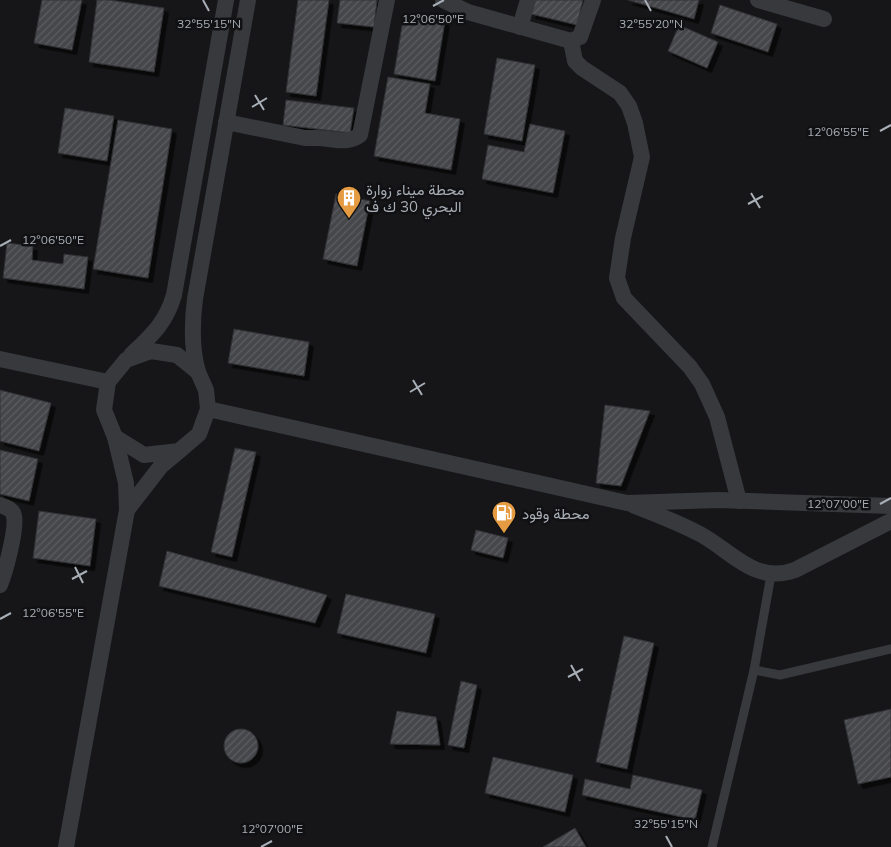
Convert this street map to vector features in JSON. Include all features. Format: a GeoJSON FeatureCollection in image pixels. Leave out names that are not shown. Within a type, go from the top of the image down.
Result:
{"type":"FeatureCollection","features":[{"type":"Feature","properties":{"kind":"street"},"geometry":{"type":"LineString","coordinates":[[66,847],[127,510],[126,483],[115,436],[104,410],[108,382],[126,360],[154,333],[163,321],[174,295],[226,0]]}},
{"type":"Feature","properties":{"kind":"street"},"geometry":{"type":"LineString","coordinates":[[127,510],[161,466],[199,434],[208,409],[206,390],[194,360],[194,312],[248,0]]}},
{"type":"Feature","properties":{"kind":"street"},"geometry":{"type":"LineString","coordinates":[[226,122],[305,138],[344,142],[360,135],[387,0]]}},
{"type":"Feature","properties":{"kind":"street"},"geometry":{"type":"LineString","coordinates":[[443,0],[468,12],[571,41],[580,37],[593,0]]}},
{"type":"Feature","properties":{"kind":"street"},"geometry":{"type":"LineString","coordinates":[[520,27],[528,0]]}},
{"type":"Feature","properties":{"kind":"street"},"geometry":{"type":"LineString","coordinates":[[758,0],[824,19]]}},
{"type":"Feature","properties":{"kind":"street"},"geometry":{"type":"LineString","coordinates":[[571,41],[575,61],[582,68],[620,93],[629,106],[642,157],[623,238],[617,278],[624,298],[690,367],[702,384],[717,417],[738,501]]}},
{"type":"Feature","properties":{"kind":"street"},"geometry":{"type":"LineString","coordinates":[[126,360],[151,351],[177,355],[198,372]]}},
{"type":"Feature","properties":{"kind":"street"},"geometry":{"type":"LineString","coordinates":[[0,359],[108,382]]}},
{"type":"Feature","properties":{"kind":"street"},"geometry":{"type":"LineString","coordinates":[[208,409],[627,502],[699,533],[755,570],[770,575],[795,570],[891,521]]}},
{"type":"Feature","properties":{"kind":"street"},"geometry":{"type":"LineString","coordinates":[[115,436],[144,455],[179,451]]}},
{"type":"Feature","properties":{"kind":"street"},"geometry":{"type":"LineString","coordinates":[[627,502],[738,501],[891,506]]}},
{"type":"Feature","properties":{"kind":"street"},"geometry":{"type":"LineString","coordinates":[[0,505],[10,509],[15,517],[8,560],[0,585]]}},
{"type":"Feature","properties":{"kind":"lane"},"geometry":{"type":"LineString","coordinates":[[712,847],[754,670],[770,575]]}},
{"type":"Feature","properties":{"kind":"lane"},"geometry":{"type":"LineString","coordinates":[[754,670],[780,675],[891,649]]}},
{"type":"Feature","properties":{"kind":"building"},"geometry":{"type":"Polygon","coordinates":[[[42,0],[82,0],[72,50],[34,43],[42,0]]]}},
{"type":"Feature","properties":{"kind":"building"},"geometry":{"type":"Polygon","coordinates":[[[97,0],[110,0],[164,8],[154,72],[89,62],[97,0]]]}},
{"type":"Feature","properties":{"kind":"building"},"geometry":{"type":"Polygon","coordinates":[[[298,0],[329,0],[316,96],[286,92],[298,0]]]}},
{"type":"Feature","properties":{"kind":"building"},"geometry":{"type":"Polygon","coordinates":[[[340,0],[377,0],[374,27],[337,23],[340,0]]]}},
{"type":"Feature","properties":{"kind":"building"},"geometry":{"type":"Polygon","coordinates":[[[534,0],[583,0],[577,25],[531,14],[534,0]]]}},
{"type":"Feature","properties":{"kind":"building"},"geometry":{"type":"Polygon","coordinates":[[[628,0],[699,0],[694,19],[628,0]]]}},
{"type":"Feature","properties":{"kind":"building"},"geometry":{"type":"Polygon","coordinates":[[[720,5],[777,24],[768,52],[711,33],[720,5]]]}},
{"type":"Feature","properties":{"kind":"building"},"geometry":{"type":"Polygon","coordinates":[[[404,14],[445,21],[435,81],[394,74],[404,14]]]}},
{"type":"Feature","properties":{"kind":"building"},"geometry":{"type":"Polygon","coordinates":[[[679,25],[718,42],[707,68],[668,51],[679,25]]]}},
{"type":"Feature","properties":{"kind":"building"},"geometry":{"type":"Polygon","coordinates":[[[497,58],[535,65],[522,141],[484,134],[497,58]]]}},
{"type":"Feature","properties":{"kind":"building"},"geometry":{"type":"Polygon","coordinates":[[[388,77],[430,84],[425,113],[460,119],[451,170],[374,156],[388,77]]]}},
{"type":"Feature","properties":{"kind":"building"},"geometry":{"type":"Polygon","coordinates":[[[286,100],[354,108],[350,133],[283,125],[286,100]]]}},
{"type":"Feature","properties":{"kind":"building"},"geometry":{"type":"Polygon","coordinates":[[[65,108],[114,116],[107,161],[58,153],[65,108]]]}},
{"type":"Feature","properties":{"kind":"building"},"geometry":{"type":"Polygon","coordinates":[[[118,120],[172,129],[148,278],[93,269],[118,120]]]}},
{"type":"Feature","properties":{"kind":"building"},"geometry":{"type":"Polygon","coordinates":[[[530,124],[565,131],[553,193],[482,179],[488,145],[524,152],[530,124]]]}},
{"type":"Feature","properties":{"kind":"building","name":"محطة ميناء زوارة البحري 30 ك ف"},"geometry":{"type":"Polygon","coordinates":[[[336,194],[370,201],[357,266],[323,259],[336,194]]]}},
{"type":"Feature","properties":{"kind":"building"},"geometry":{"type":"Polygon","coordinates":[[[7,243],[33,246],[32,260],[63,264],[64,254],[88,257],[84,289],[3,278],[7,243]]]}},
{"type":"Feature","properties":{"kind":"building"},"geometry":{"type":"Polygon","coordinates":[[[234,329],[309,342],[304,376],[228,363],[234,329]]]}},
{"type":"Feature","properties":{"kind":"building"},"geometry":{"type":"Polygon","coordinates":[[[0,390],[51,403],[39,451],[0,441],[0,390]]]}},
{"type":"Feature","properties":{"kind":"building"},"geometry":{"type":"Polygon","coordinates":[[[605,405],[650,411],[621,486],[596,483],[605,405]]]}},
{"type":"Feature","properties":{"kind":"building"},"geometry":{"type":"Polygon","coordinates":[[[235,448],[256,452],[232,557],[211,552],[235,448]]]}},
{"type":"Feature","properties":{"kind":"building"},"geometry":{"type":"Polygon","coordinates":[[[0,450],[38,459],[29,501],[0,494],[0,450]]]}},
{"type":"Feature","properties":{"kind":"building"},"geometry":{"type":"Polygon","coordinates":[[[39,511],[96,519],[90,566],[33,558],[39,511]]]}},
{"type":"Feature","properties":{"kind":"building"},"geometry":{"type":"Polygon","coordinates":[[[476,530],[508,538],[503,558],[471,550],[476,530]]]}},
{"type":"Feature","properties":{"kind":"building"},"geometry":{"type":"Polygon","coordinates":[[[167,551],[327,595],[315,623],[159,586],[167,551]]]}},
{"type":"Feature","properties":{"kind":"building"},"geometry":{"type":"Polygon","coordinates":[[[346,594],[435,614],[426,653],[337,633],[346,594]]]}},
{"type":"Feature","properties":{"kind":"building"},"geometry":{"type":"Polygon","coordinates":[[[624,636],[654,643],[627,769],[596,762],[624,636]]]}},
{"type":"Feature","properties":{"kind":"building"},"geometry":{"type":"Polygon","coordinates":[[[461,681],[477,685],[464,748],[448,745],[461,681]]]}},
{"type":"Feature","properties":{"kind":"building"},"geometry":{"type":"Polygon","coordinates":[[[891,709],[891,777],[858,784],[844,720],[891,709]]]}},
{"type":"Feature","properties":{"kind":"building"},"geometry":{"type":"Polygon","coordinates":[[[397,711],[436,717],[440,745],[390,744],[397,711]]]}},
{"type":"Feature","properties":{"kind":"building"},"geometry":{"type":"Polygon","coordinates":[[[241,729],[248,730],[253,734],[257,739],[257,753],[253,758],[248,762],[241,763],[234,762],[229,758],[225,753],[224,746],[225,739],[229,734],[234,730],[241,729]]]}},
{"type":"Feature","properties":{"kind":"building"},"geometry":{"type":"Polygon","coordinates":[[[493,757],[573,775],[565,812],[485,793],[493,757]]]}},
{"type":"Feature","properties":{"kind":"building"},"geometry":{"type":"Polygon","coordinates":[[[633,775],[702,790],[695,820],[582,795],[585,779],[630,789],[633,775]]]}},
{"type":"Feature","properties":{"kind":"building"},"geometry":{"type":"Polygon","coordinates":[[[575,828],[586,847],[543,847],[575,828]]]}},
{"type":"Feature","properties":{"kind":"place","name":"محطة ميناء زوارة البحري 30 ك ف"},"geometry":{"type":"Point","coordinates":[349,219]}},
{"type":"Feature","properties":{"kind":"place","name":"محطة وقود"},"geometry":{"type":"Point","coordinates":[504,534]}}]}
